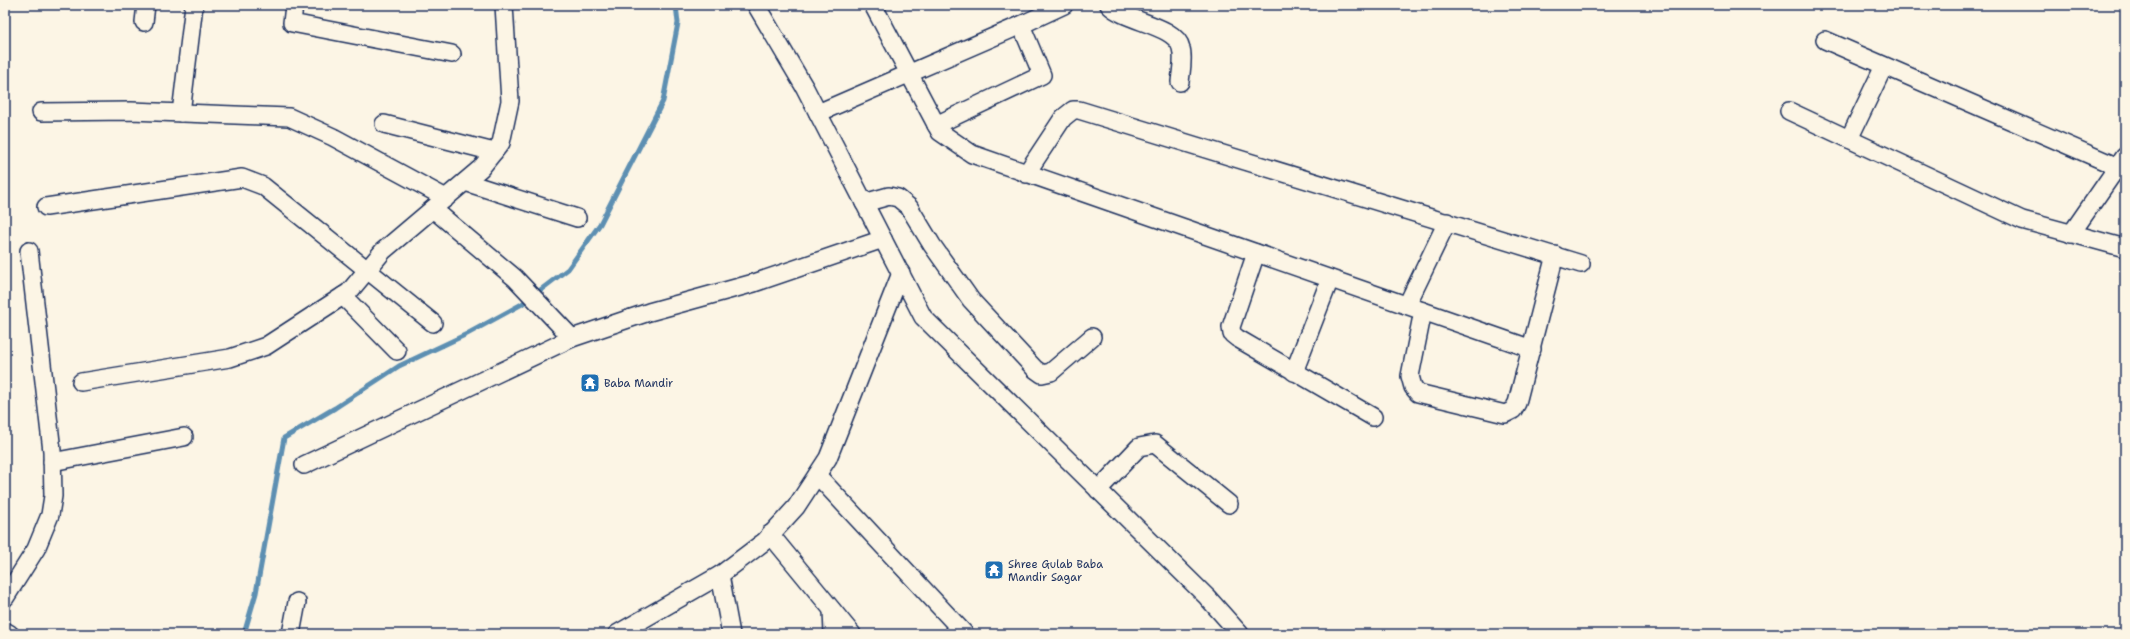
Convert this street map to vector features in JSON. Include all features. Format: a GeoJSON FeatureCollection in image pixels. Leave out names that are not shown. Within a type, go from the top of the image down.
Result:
{"type":"FeatureCollection","features":[{"type":"Feature","properties":{"kind":"street"},"geometry":{"type":"LineString","coordinates":[[144,22],[146,5]]}},
{"type":"Feature","properties":{"kind":"street"},"geometry":{"type":"LineString","coordinates":[[181,113],[194,5]]}},
{"type":"Feature","properties":{"kind":"street"},"geometry":{"type":"LineString","coordinates":[[294,5],[292,23],[452,54]]}},
{"type":"Feature","properties":{"kind":"street"},"geometry":{"type":"LineString","coordinates":[[81,382],[230,358],[266,346],[349,292],[383,251],[481,168],[501,143],[510,101],[504,5]]}},
{"type":"Feature","properties":{"kind":"street"},"geometry":{"type":"LineString","coordinates":[[756,5],[818,113],[923,317],[1207,597],[1240,634]]}},
{"type":"Feature","properties":{"kind":"street"},"geometry":{"type":"LineString","coordinates":[[873,5],[940,132],[972,154],[1532,349]]}},
{"type":"Feature","properties":{"kind":"street"},"geometry":{"type":"LineString","coordinates":[[818,113],[1021,26],[1064,5]]}},
{"type":"Feature","properties":{"kind":"street"},"geometry":{"type":"LineString","coordinates":[[1109,5],[1125,16],[1168,32],[1177,39],[1181,48],[1180,82]]}},
{"type":"Feature","properties":{"kind":"street"},"geometry":{"type":"LineString","coordinates":[[936,125],[1042,75],[1021,26]]}},
{"type":"Feature","properties":{"kind":"street"},"geometry":{"type":"LineString","coordinates":[[1825,40],[1884,66],[2121,161],[2071,234]]}},
{"type":"Feature","properties":{"kind":"street"},"geometry":{"type":"LineString","coordinates":[[1849,139],[1884,66]]}},
{"type":"Feature","properties":{"kind":"street"},"geometry":{"type":"LineString","coordinates":[[1026,174],[1063,118],[1073,110],[1079,110],[1581,264]]}},
{"type":"Feature","properties":{"kind":"street"},"geometry":{"type":"LineString","coordinates":[[41,112],[131,111],[289,117],[333,137],[446,198]]}},
{"type":"Feature","properties":{"kind":"street"},"geometry":{"type":"LineString","coordinates":[[1789,111],[2022,220],[2125,248]]}},
{"type":"Feature","properties":{"kind":"street"},"geometry":{"type":"LineString","coordinates":[[384,124],[494,152]]}},
{"type":"Feature","properties":{"kind":"street"},"geometry":{"type":"LineString","coordinates":[[46,206],[242,178],[263,186],[433,323]]}},
{"type":"Feature","properties":{"kind":"street"},"geometry":{"type":"LineString","coordinates":[[465,182],[577,218]]}},
{"type":"Feature","properties":{"kind":"street"},"geometry":{"type":"LineString","coordinates":[[864,203],[889,196],[898,198],[909,207],[932,245],[971,300],[1034,369],[1042,374],[1051,372],[1092,337]]}},
{"type":"Feature","properties":{"kind":"street"},"geometry":{"type":"LineString","coordinates":[[433,209],[515,278],[542,304],[572,338]]}},
{"type":"Feature","properties":{"kind":"street"},"geometry":{"type":"LineString","coordinates":[[1407,305],[1448,222]]}},
{"type":"Feature","properties":{"kind":"street"},"geometry":{"type":"LineString","coordinates":[[304,464],[572,338],[650,312],[754,283],[883,239]]}},
{"type":"Feature","properties":{"kind":"street"},"geometry":{"type":"LineString","coordinates":[[5,598],[36,549],[50,515],[53,496],[52,462],[29,251]]}},
{"type":"Feature","properties":{"kind":"street"},"geometry":{"type":"LineString","coordinates":[[1256,253],[1231,327],[1232,334],[1294,372],[1373,417]]}},
{"type":"Feature","properties":{"kind":"street"},"geometry":{"type":"LineString","coordinates":[[1423,311],[1410,376],[1413,387],[1418,392],[1505,414],[1513,410],[1517,403],[1555,255]]}},
{"type":"Feature","properties":{"kind":"street"},"geometry":{"type":"LineString","coordinates":[[617,634],[720,575],[770,534],[796,507],[828,458],[901,273]]}},
{"type":"Feature","properties":{"kind":"street"},"geometry":{"type":"LineString","coordinates":[[1294,372],[1330,278]]}},
{"type":"Feature","properties":{"kind":"street"},"geometry":{"type":"LineString","coordinates":[[343,296],[397,351]]}},
{"type":"Feature","properties":{"kind":"street"},"geometry":{"type":"LineString","coordinates":[[52,462],[184,437]]}},
{"type":"Feature","properties":{"kind":"street"},"geometry":{"type":"LineString","coordinates":[[1098,490],[1139,447],[1155,444],[1229,504]]}},
{"type":"Feature","properties":{"kind":"street"},"geometry":{"type":"LineString","coordinates":[[817,475],[965,634]]}},
{"type":"Feature","properties":{"kind":"street"},"geometry":{"type":"LineString","coordinates":[[770,534],[852,634]]}},
{"type":"Feature","properties":{"kind":"street"},"geometry":{"type":"LineString","coordinates":[[720,575],[731,634]]}},
{"type":"Feature","properties":{"kind":"street"},"geometry":{"type":"LineString","coordinates":[[292,634],[297,602]]}},
{"type":"Feature","properties":{"kind":"street"},"geometry":{"type":"LineString","coordinates":[[832,610],[833,634]]}},
{"type":"Feature","properties":{"kind":"street"},"geometry":{"type":"LineString","coordinates":[[5,631],[10,634]]}},
{"type":"Feature","properties":{"kind":"waterway"},"geometry":{"type":"LineString","coordinates":[[244,634],[256,593],[284,438],[335,408],[399,366],[467,334],[522,304],[568,269],[600,224],[663,101],[678,23],[676,5]]}},
{"type":"Feature","properties":{"kind":"place","name":"Baba Mandir"},"geometry":{"type":"Point","coordinates":[590,383]}},
{"type":"Feature","properties":{"kind":"place","name":"Shree Gulab Baba Mandir Sagar"},"geometry":{"type":"Point","coordinates":[994,570]}}]}
